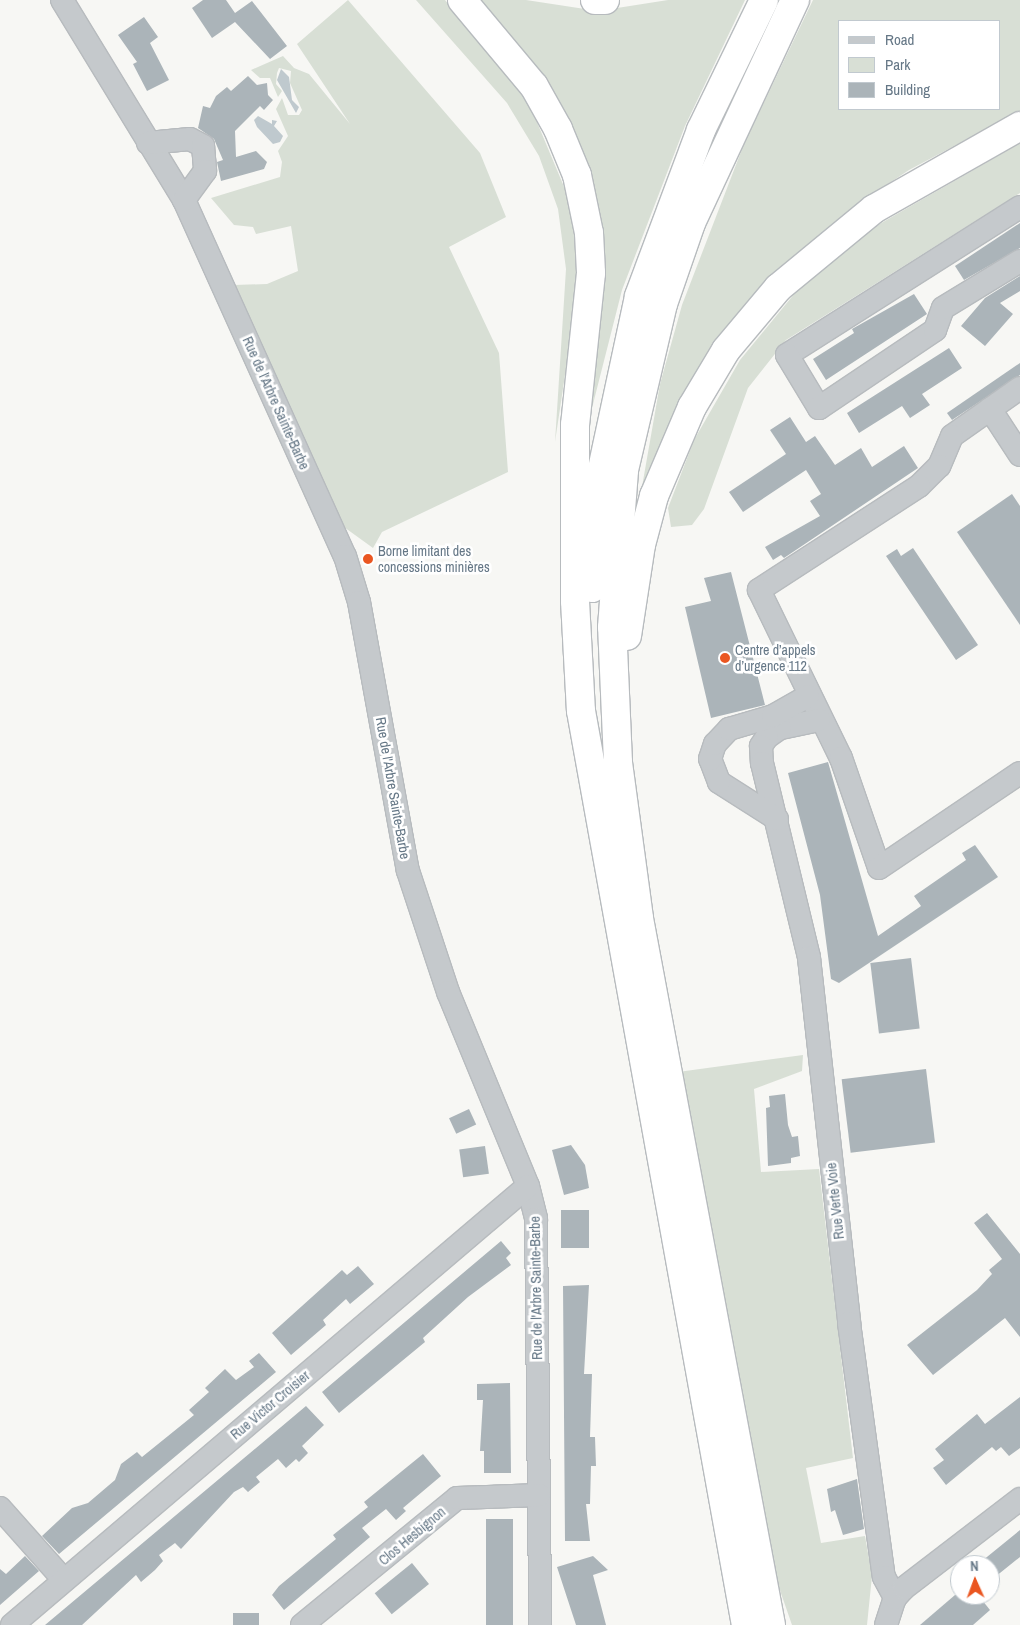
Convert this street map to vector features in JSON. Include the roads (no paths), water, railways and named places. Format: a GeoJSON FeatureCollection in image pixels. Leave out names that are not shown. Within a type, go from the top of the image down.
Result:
{"type":"FeatureCollection","features":[{"type":"Feature","properties":{"kind":"highway"},"geometry":{"type":"LineString","coordinates":[[462,0],[534,86],[558,129],[577,175],[588,233],[591,273],[575,425],[575,592],[581,711],[746,1625]]}},
{"type":"Feature","properties":{"kind":"highway"},"geometry":{"type":"LineString","coordinates":[[596,0],[605,0]]}},
{"type":"Feature","properties":{"kind":"highway"},"geometry":{"type":"LineString","coordinates":[[592,767],[592,571],[601,474],[618,384],[639,296],[665,220],[701,130],[764,0]]}},
{"type":"Feature","properties":{"kind":"highway"},"geometry":{"type":"LineString","coordinates":[[778,1625],[769,1613],[639,918],[613,698],[617,528],[641,388],[691,223],[795,0]]}},
{"type":"Feature","properties":{"kind":"highway"},"geometry":{"type":"LineString","coordinates":[[613,698],[625,661],[634,584],[654,496],[692,407],[726,350],[778,288],[874,208],[1020,126]]}},
{"type":"Feature","properties":{"kind":"street","name":"Rue de l'Arbre Sainte-Barbe"},"geometry":{"type":"LineString","coordinates":[[62,0],[184,200],[345,556],[359,602],[408,871],[448,992],[528,1186],[536,1219],[540,1625]]}},
{"type":"Feature","properties":{"kind":"street"},"geometry":{"type":"LineString","coordinates":[[148,143],[190,139],[203,146],[205,171],[184,200]]}},
{"type":"Feature","properties":{"kind":"street"},"geometry":{"type":"LineString","coordinates":[[1020,206],[787,355],[820,408],[935,330],[943,308],[1020,261]]}},
{"type":"Feature","properties":{"kind":"street"},"geometry":{"type":"LineString","coordinates":[[1020,388],[952,436],[939,466],[919,486],[759,590],[819,720],[841,758],[879,868],[1020,773]]}},
{"type":"Feature","properties":{"kind":"street"},"geometry":{"type":"LineString","coordinates":[[990,409],[1020,454]]}},
{"type":"Feature","properties":{"kind":"street"},"geometry":{"type":"LineString","coordinates":[[775,811],[720,782],[710,759],[715,744],[728,729],[773,716],[808,696]]}},
{"type":"Feature","properties":{"kind":"street"},"geometry":{"type":"LineString","coordinates":[[715,744],[743,737],[761,746],[780,728],[819,720]]}},
{"type":"Feature","properties":{"kind":"street","name":"Rue Verte Voie"},"geometry":{"type":"LineString","coordinates":[[761,746],[809,958],[849,1323],[884,1577],[895,1598]]}},
{"type":"Feature","properties":{"kind":"street","name":"Rue Victor Croisier"},"geometry":{"type":"LineString","coordinates":[[12,1625],[528,1186]]}},
{"type":"Feature","properties":{"kind":"street","name":"Clos Hesbignon"},"geometry":{"type":"LineString","coordinates":[[302,1625],[457,1498],[539,1494]]}},
{"type":"Feature","properties":{"kind":"street"},"geometry":{"type":"LineString","coordinates":[[886,1625],[895,1598],[1020,1499]]}},
{"type":"Feature","properties":{"kind":"street"},"geometry":{"type":"LineString","coordinates":[[0,1508],[64,1580]]}},
{"type":"Feature","properties":{"kind":"place","name":"Borne limitant des concessions minières"},"geometry":{"type":"Point","coordinates":[368,559]}},
{"type":"Feature","properties":{"kind":"place","name":"Centre d’appels d’urgence 112"},"geometry":{"type":"Point","coordinates":[725,658]}}]}
